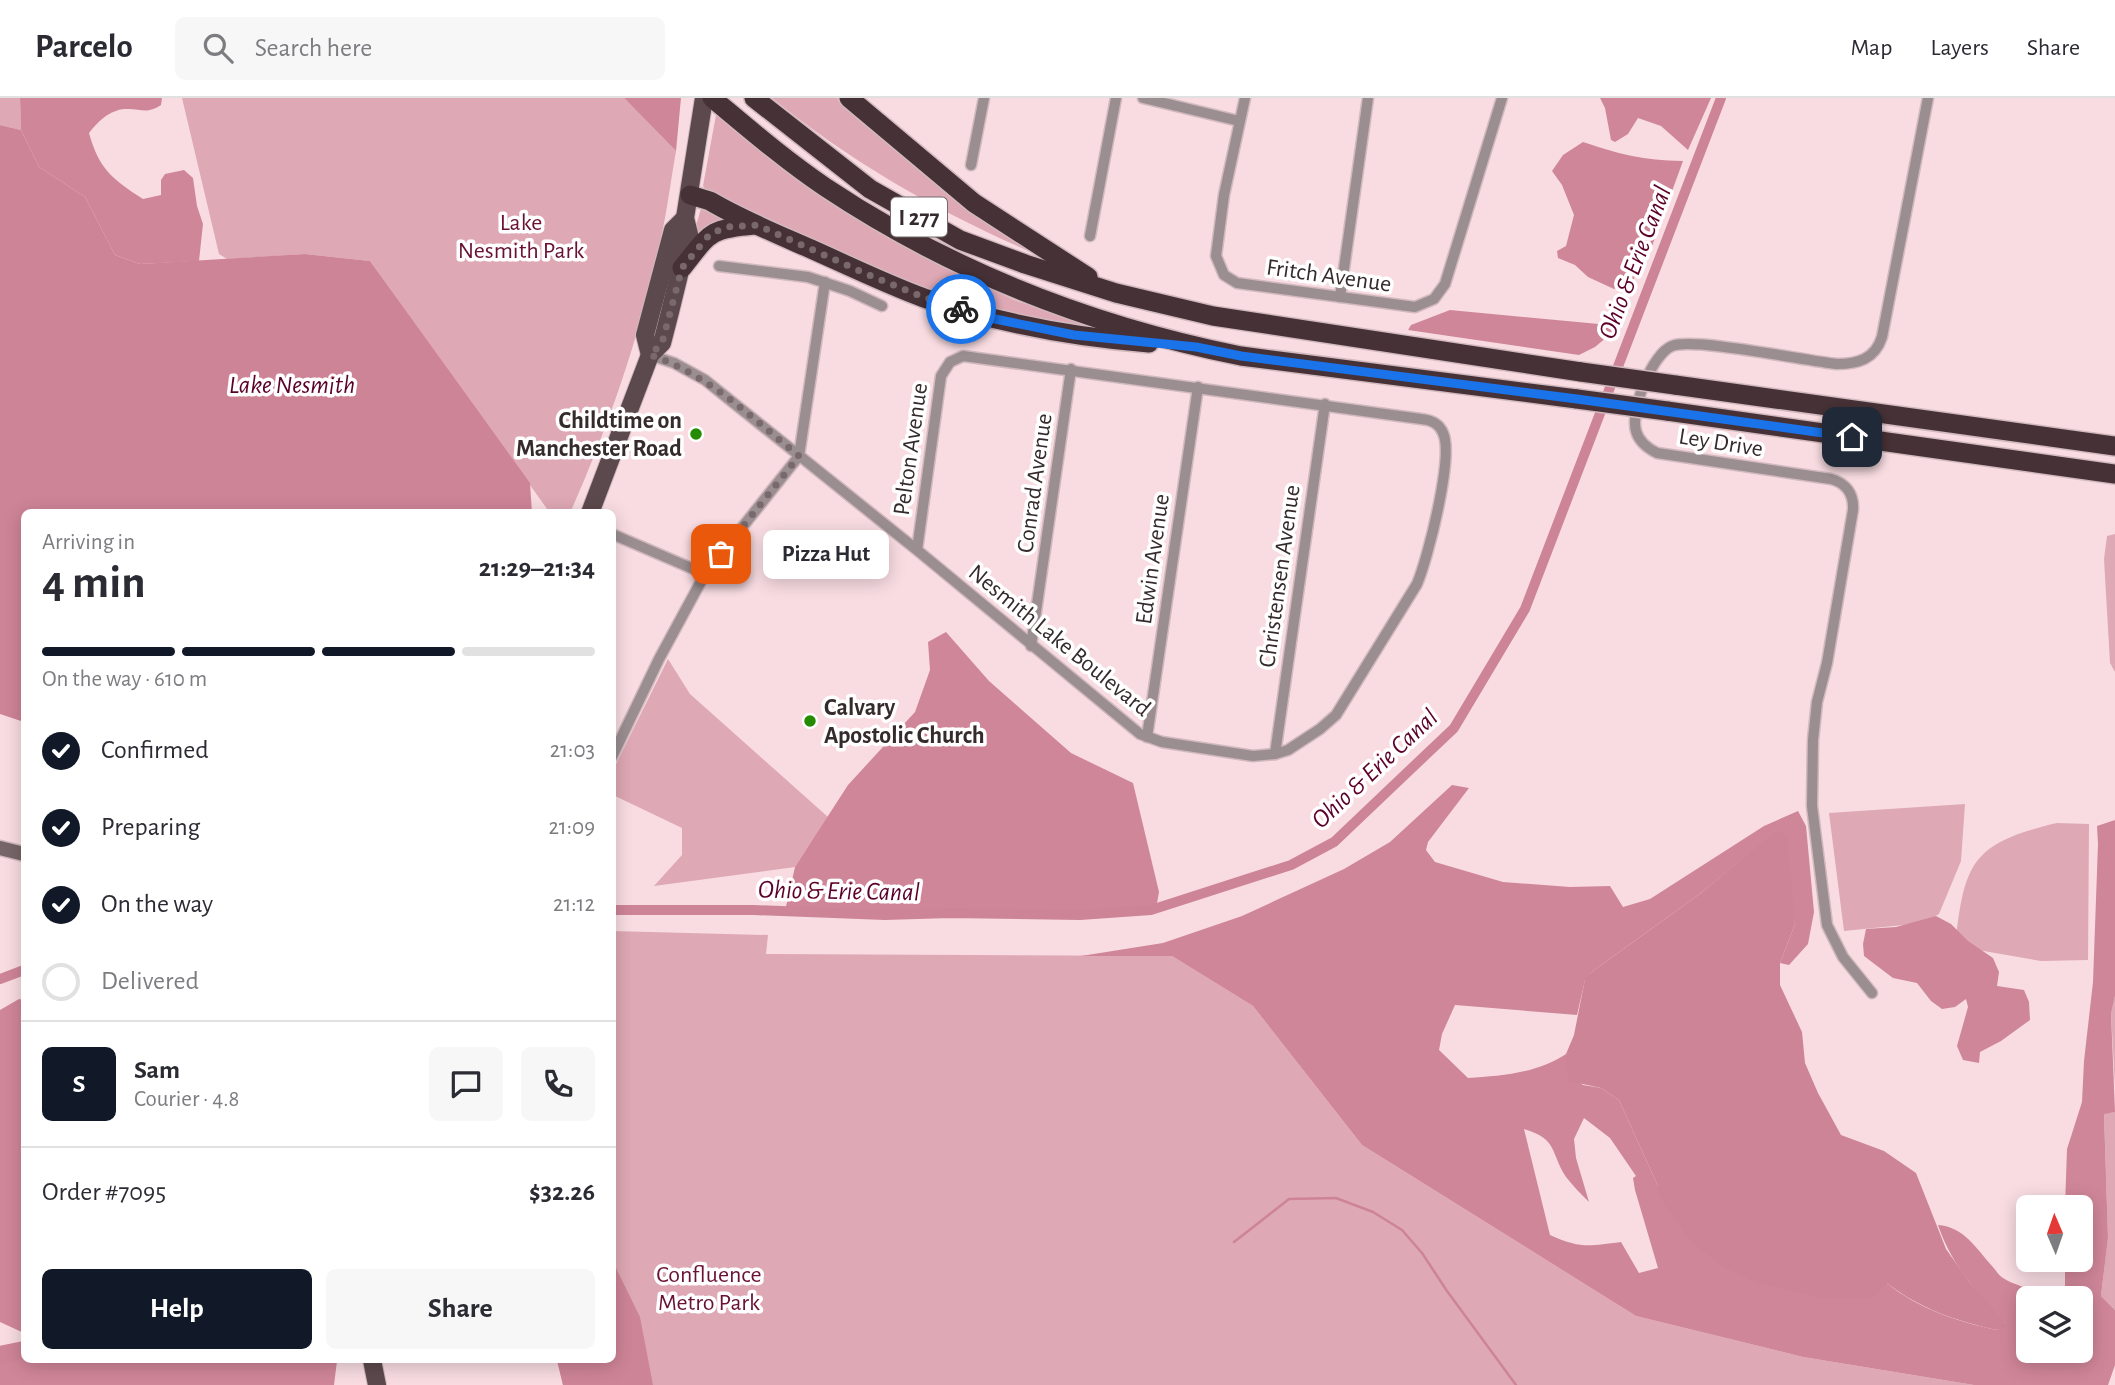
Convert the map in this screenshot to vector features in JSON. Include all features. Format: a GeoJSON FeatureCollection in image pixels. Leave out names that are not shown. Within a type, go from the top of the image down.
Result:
{"type":"FeatureCollection","features":[{"type":"Feature","properties":{"kind":"highway","name":"I 277"},"geometry":{"type":"LineString","coordinates":[[712,98],[824,186],[880,221],[957,263],[1032,296],[1087,316],[1196,347],[1255,358],[1667,411],[2115,474]]}},
{"type":"Feature","properties":{"kind":"highway","name":"I 277"},"geometry":{"type":"LineString","coordinates":[[754,98],[870,189],[960,240],[1109,291],[1213,316],[1581,372],[2115,446]]}},
{"type":"Feature","properties":{"kind":"highway"},"geometry":{"type":"LineString","coordinates":[[849,98],[974,203],[1109,291]]}},
{"type":"Feature","properties":{"kind":"highway"},"geometry":{"type":"LineString","coordinates":[[691,195],[710,201],[757,225],[923,297],[995,319],[1095,339],[1196,347]]}},
{"type":"Feature","properties":{"kind":"highway"},"geometry":{"type":"LineString","coordinates":[[682,268],[710,234],[727,227],[757,225]]}},
{"type":"Feature","properties":{"kind":"main road"},"geometry":{"type":"LineString","coordinates":[[592,509],[650,355],[662,343],[689,234],[685,218],[691,195],[704,98]]}},
{"type":"Feature","properties":{"kind":"main road"},"geometry":{"type":"LineString","coordinates":[[650,355],[645,335],[673,230],[685,218]]}},
{"type":"Feature","properties":{"kind":"main road"},"geometry":{"type":"LineString","coordinates":[[373,1363],[377,1385]]}},
{"type":"Feature","properties":{"kind":"street"},"geometry":{"type":"LineString","coordinates":[[971,165],[984,98]]}},
{"type":"Feature","properties":{"kind":"street"},"geometry":{"type":"LineString","coordinates":[[1090,236],[1116,98]]}},
{"type":"Feature","properties":{"kind":"street"},"geometry":{"type":"LineString","coordinates":[[1143,98],[1239,121],[1245,98]]}},
{"type":"Feature","properties":{"kind":"street"},"geometry":{"type":"LineString","coordinates":[[1340,297],[1368,98]]}},
{"type":"Feature","properties":{"kind":"street","name":"Fritch Avenue"},"geometry":{"type":"LineString","coordinates":[[1239,121],[1217,247],[1217,262],[1224,275],[1231,281],[1415,307],[1434,299],[1447,277],[1502,98]]}},
{"type":"Feature","properties":{"kind":"street","name":"Ley Drive"},"geometry":{"type":"LineString","coordinates":[[1872,993],[1843,957],[1827,925],[1812,806],[1816,702],[1827,663],[1853,510],[1851,494],[1843,484],[1831,479],[1657,453],[1640,441],[1634,422],[1652,366],[1661,353],[1675,344],[1702,344],[1837,364],[1857,363],[1875,352],[1882,337],[1928,98]]}},
{"type":"Feature","properties":{"kind":"street"},"geometry":{"type":"LineString","coordinates":[[719,266],[825,282],[882,306]]}},
{"type":"Feature","properties":{"kind":"street"},"geometry":{"type":"LineString","coordinates":[[616,749],[664,648],[705,574],[799,456],[825,282]]}},
{"type":"Feature","properties":{"kind":"street","name":"Nesmith Lake Boulevard"},"geometry":{"type":"LineString","coordinates":[[650,355],[674,363],[705,380],[917,550],[1132,728],[1162,742],[1243,755],[1275,754],[1299,743],[1336,715],[1417,584],[1430,545],[1447,450],[1441,428],[1430,420],[1421,418],[1325,404]]}},
{"type":"Feature","properties":{"kind":"street","name":"Pelton Avenue"},"geometry":{"type":"LineString","coordinates":[[917,550],[944,368],[955,358],[969,355],[1071,369]]}},
{"type":"Feature","properties":{"kind":"street"},"geometry":{"type":"LineString","coordinates":[[1071,369],[1325,404]]}},
{"type":"Feature","properties":{"kind":"street","name":"Conrad Avenue"},"geometry":{"type":"LineString","coordinates":[[1031,646],[1071,369]]}},
{"type":"Feature","properties":{"kind":"street","name":"Edwin Avenue"},"geometry":{"type":"LineString","coordinates":[[1147,737],[1198,387]]}},
{"type":"Feature","properties":{"kind":"street","name":"Christensen Avenue"},"geometry":{"type":"LineString","coordinates":[[1275,754],[1325,404]]}},
{"type":"Feature","properties":{"kind":"street"},"geometry":{"type":"LineString","coordinates":[[616,536],[705,574]]}},
{"type":"Feature","properties":{"kind":"street"},"geometry":{"type":"LineString","coordinates":[[0,848],[21,853]]}},
{"type":"Feature","properties":{"kind":"green space"},"geometry":{"type":"Polygon","coordinates":[[[0,98],[20,98],[21,130],[0,125],[0,98]]]}},
{"type":"Feature","properties":{"kind":"green space","name":"Lake Nesmith Park"},"geometry":{"type":"Polygon","coordinates":[[[182,98],[624,98],[676,151],[661,240],[641,319],[597,450],[572,509],[547,509],[370,261],[305,254],[227,259],[219,254],[182,98]]]}},
{"type":"Feature","properties":{"kind":"green space"},"geometry":{"type":"Polygon","coordinates":[[[772,98],[837,98],[1032,248],[1031,252],[962,220],[896,184],[833,143],[772,98]]]}},
{"type":"Feature","properties":{"kind":"green space"},"geometry":{"type":"Polygon","coordinates":[[[716,115],[824,197],[887,237],[1014,300],[1103,329],[998,313],[924,290],[715,201],[703,186],[716,115]]]}},
{"type":"Feature","properties":{"kind":"green space"},"geometry":{"type":"Polygon","coordinates":[[[702,205],[733,218],[692,240],[702,205]]]}},
{"type":"Feature","properties":{"kind":"green space"},"geometry":{"type":"Polygon","coordinates":[[[2115,534],[2115,672],[2110,663],[2104,559],[2107,536],[2115,534]]]}},
{"type":"Feature","properties":{"kind":"green space"},"geometry":{"type":"Polygon","coordinates":[[[668,659],[690,694],[828,817],[795,867],[654,886],[682,855],[682,828],[616,796],[616,764],[668,659]]]}},
{"type":"Feature","properties":{"kind":"green space"},"geometry":{"type":"Polygon","coordinates":[[[1965,804],[1961,861],[1939,914],[1923,923],[1844,931],[1829,813],[1965,804]]]}},
{"type":"Feature","properties":{"kind":"green space"},"geometry":{"type":"Polygon","coordinates":[[[2057,823],[2089,824],[2088,960],[2041,961],[1955,946],[1963,894],[1969,875],[1978,860],[2006,839],[2057,823]]]}},
{"type":"Feature","properties":{"kind":"green space","name":"Confluence Metro Park"},"geometry":{"type":"Polygon","coordinates":[[[616,931],[768,935],[766,954],[1172,956],[1253,1006],[1362,1145],[1636,1316],[1803,1357],[1974,1385],[563,1385],[558,1363],[616,1363],[616,931]]]}},
{"type":"Feature","properties":{"kind":"green space"},"geometry":{"type":"Polygon","coordinates":[[[2115,996],[2115,1086],[2111,1012],[2115,996]]]}},
{"type":"Feature","properties":{"kind":"green space"},"geometry":{"type":"Polygon","coordinates":[[[2115,1112],[2115,1310],[2101,1296],[2108,1238],[2104,1113],[2115,1112]]]}},
{"type":"Feature","properties":{"kind":"shaded area"},"geometry":{"type":"Polygon","coordinates":[[[20,98],[162,98],[161,105],[151,110],[125,109],[109,114],[89,133],[97,156],[108,172],[143,199],[161,195],[161,180],[165,174],[184,170],[193,178],[203,224],[199,261],[140,264],[115,255],[85,197],[39,167],[21,130],[20,98]]]}},
{"type":"Feature","properties":{"kind":"shaded area"},"geometry":{"type":"Polygon","coordinates":[[[624,98],[681,98],[676,151],[624,98]]]}},
{"type":"Feature","properties":{"kind":"shaded area"},"geometry":{"type":"Polygon","coordinates":[[[1600,98],[1711,98],[1688,150],[1661,126],[1638,118],[1628,134],[1615,142],[1611,140],[1605,108],[1600,98]]]}},
{"type":"Feature","properties":{"kind":"shaded area"},"geometry":{"type":"Polygon","coordinates":[[[1583,142],[1632,156],[1683,161],[1652,246],[1632,282],[1614,289],[1588,277],[1575,265],[1558,258],[1557,251],[1566,246],[1574,215],[1562,185],[1552,171],[1563,155],[1583,142]]]}},
{"type":"Feature","properties":{"kind":"shaded area"},"geometry":{"type":"Polygon","coordinates":[[[1450,310],[1620,326],[1595,347],[1579,355],[1408,330],[1411,325],[1450,310]]]}},
{"type":"Feature","properties":{"kind":"shaded area"},"geometry":{"type":"Polygon","coordinates":[[[946,632],[989,681],[1071,753],[1133,783],[1159,892],[1156,909],[1017,915],[785,911],[795,867],[848,785],[915,712],[930,670],[928,642],[946,632]]]}},
{"type":"Feature","properties":{"kind":"shaded area"},"geometry":{"type":"Polygon","coordinates":[[[1452,785],[1469,788],[1428,842],[1426,850],[1435,862],[1503,882],[1570,887],[1610,886],[1623,907],[1650,899],[1764,826],[1798,811],[1806,826],[1814,912],[1808,944],[1789,965],[1780,963],[1795,924],[1776,831],[1701,893],[1593,971],[1585,980],[1577,1015],[1455,1005],[1442,1034],[1439,1050],[1468,1078],[1506,1075],[1531,1069],[1566,1054],[1566,1071],[1583,1085],[1601,1088],[1619,1100],[1658,1186],[1658,1195],[1887,1283],[1912,1300],[1939,1313],[1997,1330],[2006,1324],[1966,1278],[1950,1253],[1938,1225],[1955,1230],[1969,1240],[2002,1277],[2020,1286],[2016,1286],[2016,1363],[2093,1363],[2093,1286],[2065,1286],[2065,1272],[2093,1272],[2093,1195],[2065,1195],[2067,1149],[2082,1102],[2093,982],[2097,826],[2115,820],[2115,996],[2111,1013],[2115,1112],[2104,1114],[2108,1238],[2101,1296],[2115,1310],[2115,1365],[2108,1385],[1974,1385],[1803,1357],[1636,1316],[1362,1145],[1253,1006],[1172,956],[1081,956],[1163,943],[1242,916],[1344,869],[1390,842],[1452,785]],[[1584,1118],[1574,1139],[1576,1158],[1589,1202],[1566,1177],[1548,1142],[1524,1129],[1550,1235],[1570,1243],[1585,1245],[1621,1242],[1639,1273],[1658,1268],[1635,1190],[1633,1178],[1636,1176],[1610,1138],[1584,1118]]]}},
{"type":"Feature","properties":{"kind":"shaded area"},"geometry":{"type":"Polygon","coordinates":[[[1936,916],[1951,924],[1968,941],[1993,958],[1999,972],[1997,986],[2024,990],[2029,1002],[2030,1020],[1980,1052],[1979,1063],[1963,1060],[1957,1046],[1968,1007],[1966,999],[1955,1007],[1942,1009],[1931,1001],[1917,983],[1893,978],[1864,956],[1866,929],[1896,927],[1936,916]]]}},
{"type":"Feature","properties":{"kind":"shaded area"},"geometry":{"type":"Polygon","coordinates":[[[21,999],[21,1332],[0,1322],[0,1010],[21,999]]]}},
{"type":"Feature","properties":{"kind":"shaded area"},"geometry":{"type":"Polygon","coordinates":[[[21,1351],[21,1363],[337,1363],[334,1385],[0,1385],[0,1355],[21,1351]]]}},
{"type":"Feature","properties":{"kind":"water","name":"Lake Nesmith"},"geometry":{"type":"Polygon","coordinates":[[[0,125],[21,130],[39,167],[85,197],[115,255],[140,264],[305,254],[370,261],[530,483],[532,509],[21,509],[21,721],[0,714],[0,125]]]}},
{"type":"Feature","properties":{"kind":"water"},"geometry":{"type":"Polygon","coordinates":[[[1775,831],[1787,834],[1795,924],[1780,963],[1780,985],[1802,1032],[1805,1063],[1818,1093],[1841,1135],[1884,1151],[1916,1173],[1946,1249],[1970,1283],[2007,1325],[1997,1330],[1939,1313],[1912,1300],[1887,1283],[1873,1298],[1822,1298],[1760,1284],[1721,1266],[1689,1240],[1658,1195],[1658,1186],[1619,1100],[1601,1088],[1569,1081],[1566,1054],[1574,1035],[1585,979],[1701,893],[1775,831]]]}},
{"type":"Feature","properties":{"kind":"water"},"geometry":{"type":"Polygon","coordinates":[[[616,1268],[640,1317],[653,1385],[563,1385],[558,1363],[616,1363],[616,1268]]]}},
{"type":"Feature","properties":{"kind":"waterway","name":"Ohio & Erie Canal"},"geometry":{"type":"LineString","coordinates":[[616,910],[754,910],[885,915],[1080,915],[1151,910],[1291,865],[1334,842],[1454,728],[1525,609],[1721,98]]}},
{"type":"Feature","properties":{"kind":"waterway","name":"Ohio & Erie Canal"},"geometry":{"type":"LineString","coordinates":[[0,979],[21,971]]}},
{"type":"Feature","properties":{"kind":"waterway"},"geometry":{"type":"LineString","coordinates":[[1234,1242],[1289,1199],[1336,1198],[1373,1212],[1402,1230],[1422,1253],[1516,1385]]}},
{"type":"Feature","properties":{"kind":"waterway"},"geometry":{"type":"LineString","coordinates":[[0,1355],[21,1351]]}},
{"type":"Feature","properties":{"kind":"way so far"},"geometry":{"type":"LineString","coordinates":[[721,554],[799,456],[705,380],[674,363],[650,355],[662,343],[682,268],[710,234],[727,227],[757,225],[869,275],[961,309]]}},
{"type":"Feature","properties":{"kind":"place","name":"Childtime on Manchester Road"},"geometry":{"type":"Point","coordinates":[696,434]}},
{"type":"Feature","properties":{"kind":"place","name":"Pizza Hut"},"geometry":{"type":"Point","coordinates":[721,554]}},
{"type":"Feature","properties":{"kind":"place","name":"Calvary Apostolic Church"},"geometry":{"type":"Point","coordinates":[810,721]}},
{"type":"Feature","properties":{"kind":"route"},"geometry":{"type":"LineString","coordinates":[[961,309],[995,319],[1095,339],[1196,347],[1241,356],[1852,437]]}}]}
